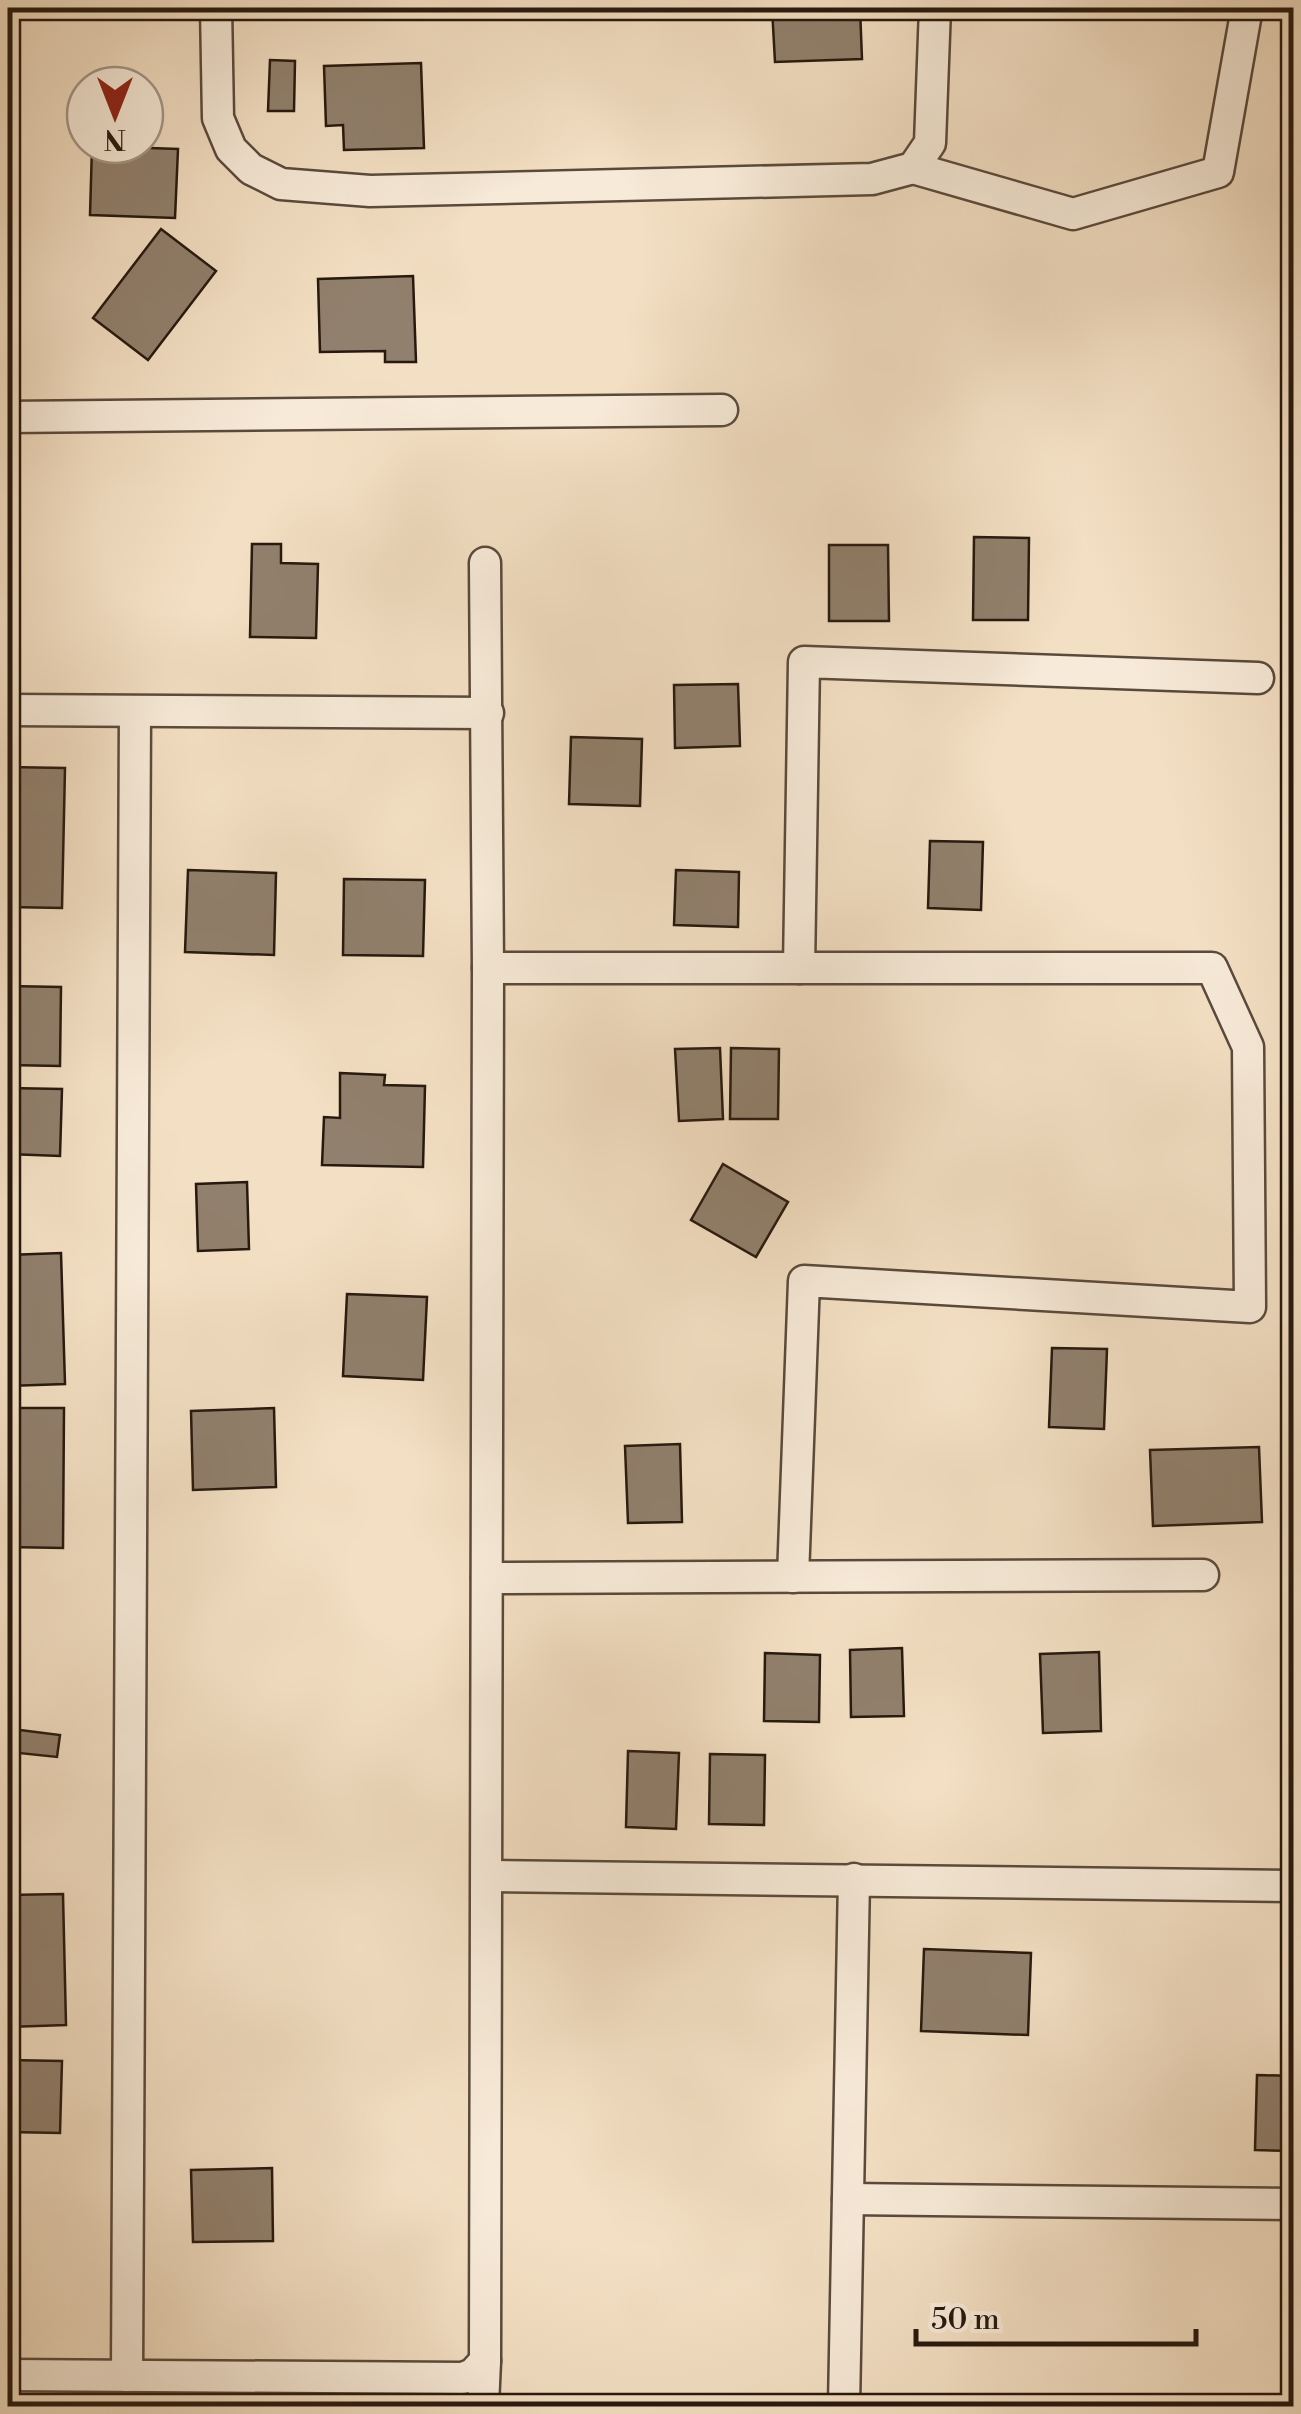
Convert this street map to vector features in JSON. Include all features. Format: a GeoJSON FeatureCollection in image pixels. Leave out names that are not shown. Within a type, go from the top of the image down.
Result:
{"type":"FeatureCollection","features":[{"type":"Feature","properties":{"kind":"street"},"geometry":{"type":"LineString","coordinates":[[216,8],[218,118],[232,149],[251,169],[280,184],[370,191],[852,180],[913,168],[1073,214],[1218,172],[1248,8]]}},
{"type":"Feature","properties":{"kind":"street"},"geometry":{"type":"LineString","coordinates":[[913,168],[930,143],[935,8]]}},
{"type":"Feature","properties":{"kind":"street"},"geometry":{"type":"LineString","coordinates":[[8,417],[722,410]]}},
{"type":"Feature","properties":{"kind":"street"},"geometry":{"type":"LineString","coordinates":[[484,2406],[486,563]]}},
{"type":"Feature","properties":{"kind":"street"},"geometry":{"type":"LineString","coordinates":[[798,968],[804,662],[1258,678]]}},
{"type":"Feature","properties":{"kind":"street"},"geometry":{"type":"LineString","coordinates":[[8,710],[488,713]]}},
{"type":"Feature","properties":{"kind":"street"},"geometry":{"type":"LineString","coordinates":[[128,2376],[136,712]]}},
{"type":"Feature","properties":{"kind":"street"},"geometry":{"type":"LineString","coordinates":[[488,968],[1212,968],[1248,1048],[1250,1307],[804,1281],[793,1576]]}},
{"type":"Feature","properties":{"kind":"street"},"geometry":{"type":"LineString","coordinates":[[487,1578],[1202,1575]]}},
{"type":"Feature","properties":{"kind":"street"},"geometry":{"type":"LineString","coordinates":[[487,1876],[1294,1886]]}},
{"type":"Feature","properties":{"kind":"street"},"geometry":{"type":"LineString","coordinates":[[844,2406],[854,1879]]}},
{"type":"Feature","properties":{"kind":"street"},"geometry":{"type":"LineString","coordinates":[[848,2199],[1294,2204]]}},
{"type":"Feature","properties":{"kind":"street"},"geometry":{"type":"LineString","coordinates":[[8,2375],[463,2378],[485,2361]]}},
{"type":"Feature","properties":{"kind":"building"},"geometry":{"type":"Polygon","coordinates":[[[772,8],[860,8],[862,59],[775,62],[772,8]]]}},
{"type":"Feature","properties":{"kind":"building"},"geometry":{"type":"Polygon","coordinates":[[[270,60],[295,61],[294,111],[268,111],[270,60]]]}},
{"type":"Feature","properties":{"kind":"building"},"geometry":{"type":"Polygon","coordinates":[[[421,63],[424,148],[344,150],[343,125],[326,126],[324,66],[421,63]]]}},
{"type":"Feature","properties":{"kind":"building"},"geometry":{"type":"Polygon","coordinates":[[[165,149],[178,149],[175,218],[90,215],[91,165],[165,165],[165,149]]]}},
{"type":"Feature","properties":{"kind":"building"},"geometry":{"type":"Polygon","coordinates":[[[161,229],[216,271],[148,360],[93,318],[161,229]]]}},
{"type":"Feature","properties":{"kind":"building"},"geometry":{"type":"Polygon","coordinates":[[[413,276],[416,362],[385,362],[385,351],[320,352],[318,279],[413,276]]]}},
{"type":"Feature","properties":{"kind":"building"},"geometry":{"type":"Polygon","coordinates":[[[974,537],[1029,538],[1028,620],[973,620],[974,537]]]}},
{"type":"Feature","properties":{"kind":"building"},"geometry":{"type":"Polygon","coordinates":[[[252,544],[281,544],[281,563],[318,564],[316,638],[250,637],[252,544]]]}},
{"type":"Feature","properties":{"kind":"building"},"geometry":{"type":"Polygon","coordinates":[[[829,545],[888,545],[889,621],[829,621],[829,545]]]}},
{"type":"Feature","properties":{"kind":"building"},"geometry":{"type":"Polygon","coordinates":[[[738,684],[740,746],[675,748],[674,685],[738,684]]]}},
{"type":"Feature","properties":{"kind":"building"},"geometry":{"type":"Polygon","coordinates":[[[571,737],[642,739],[640,806],[569,804],[571,737]]]}},
{"type":"Feature","properties":{"kind":"building"},"geometry":{"type":"Polygon","coordinates":[[[8,767],[65,768],[62,908],[8,907],[8,767]]]}},
{"type":"Feature","properties":{"kind":"building"},"geometry":{"type":"Polygon","coordinates":[[[930,841],[983,842],[981,910],[928,908],[930,841]]]}},
{"type":"Feature","properties":{"kind":"building"},"geometry":{"type":"Polygon","coordinates":[[[188,870],[276,873],[274,955],[185,952],[188,870]]]}},
{"type":"Feature","properties":{"kind":"building"},"geometry":{"type":"Polygon","coordinates":[[[676,870],[739,872],[738,927],[674,925],[676,870]]]}},
{"type":"Feature","properties":{"kind":"building"},"geometry":{"type":"Polygon","coordinates":[[[344,879],[425,880],[423,956],[343,955],[344,879]]]}},
{"type":"Feature","properties":{"kind":"building"},"geometry":{"type":"Polygon","coordinates":[[[8,986],[61,987],[60,1066],[8,1065],[8,986]]]}},
{"type":"Feature","properties":{"kind":"building"},"geometry":{"type":"Polygon","coordinates":[[[720,1048],[723,1119],[679,1121],[675,1049],[720,1048]]]}},
{"type":"Feature","properties":{"kind":"building"},"geometry":{"type":"Polygon","coordinates":[[[731,1048],[779,1049],[778,1119],[730,1119],[731,1048]]]}},
{"type":"Feature","properties":{"kind":"building"},"geometry":{"type":"Polygon","coordinates":[[[340,1073],[385,1075],[384,1085],[425,1086],[423,1167],[322,1165],[324,1117],[340,1118],[340,1073]]]}},
{"type":"Feature","properties":{"kind":"building"},"geometry":{"type":"Polygon","coordinates":[[[8,1088],[62,1089],[60,1156],[8,1154],[8,1088]]]}},
{"type":"Feature","properties":{"kind":"building"},"geometry":{"type":"Polygon","coordinates":[[[723,1164],[788,1202],[756,1257],[691,1220],[723,1164]]]}},
{"type":"Feature","properties":{"kind":"building"},"geometry":{"type":"Polygon","coordinates":[[[247,1182],[249,1249],[198,1251],[196,1184],[247,1182]]]}},
{"type":"Feature","properties":{"kind":"building"},"geometry":{"type":"Polygon","coordinates":[[[61,1253],[65,1384],[8,1386],[8,1255],[61,1253]]]}},
{"type":"Feature","properties":{"kind":"building"},"geometry":{"type":"Polygon","coordinates":[[[347,1294],[427,1297],[423,1380],[343,1376],[347,1294]]]}},
{"type":"Feature","properties":{"kind":"building"},"geometry":{"type":"Polygon","coordinates":[[[1052,1348],[1107,1349],[1104,1429],[1049,1427],[1052,1348]]]}},
{"type":"Feature","properties":{"kind":"building"},"geometry":{"type":"Polygon","coordinates":[[[8,1408],[64,1408],[63,1548],[8,1547],[8,1408]]]}},
{"type":"Feature","properties":{"kind":"building"},"geometry":{"type":"Polygon","coordinates":[[[274,1408],[276,1487],[193,1490],[191,1411],[274,1408]]]}},
{"type":"Feature","properties":{"kind":"building"},"geometry":{"type":"Polygon","coordinates":[[[680,1444],[682,1522],[628,1523],[625,1446],[680,1444]]]}},
{"type":"Feature","properties":{"kind":"building"},"geometry":{"type":"Polygon","coordinates":[[[1259,1447],[1262,1522],[1153,1526],[1150,1450],[1259,1447]]]}},
{"type":"Feature","properties":{"kind":"building"},"geometry":{"type":"Polygon","coordinates":[[[902,1648],[904,1716],[851,1717],[850,1650],[902,1648]]]}},
{"type":"Feature","properties":{"kind":"building"},"geometry":{"type":"Polygon","coordinates":[[[1099,1652],[1101,1731],[1043,1733],[1040,1654],[1099,1652]]]}},
{"type":"Feature","properties":{"kind":"building"},"geometry":{"type":"Polygon","coordinates":[[[765,1653],[820,1655],[819,1722],[764,1721],[765,1653]]]}},
{"type":"Feature","properties":{"kind":"building"},"geometry":{"type":"Polygon","coordinates":[[[12,1729],[60,1735],[57,1757],[9,1752],[12,1729]]]}},
{"type":"Feature","properties":{"kind":"building"},"geometry":{"type":"Polygon","coordinates":[[[628,1751],[679,1753],[676,1829],[626,1827],[628,1751]]]}},
{"type":"Feature","properties":{"kind":"building"},"geometry":{"type":"Polygon","coordinates":[[[710,1754],[765,1755],[764,1825],[709,1824],[710,1754]]]}},
{"type":"Feature","properties":{"kind":"building"},"geometry":{"type":"Polygon","coordinates":[[[63,1894],[66,2025],[8,2027],[8,1895],[63,1894]]]}},
{"type":"Feature","properties":{"kind":"building"},"geometry":{"type":"Polygon","coordinates":[[[924,1949],[1031,1953],[1028,2035],[921,2031],[924,1949]]]}},
{"type":"Feature","properties":{"kind":"building"},"geometry":{"type":"Polygon","coordinates":[[[8,2060],[62,2061],[60,2133],[8,2132],[8,2060]]]}},
{"type":"Feature","properties":{"kind":"building"},"geometry":{"type":"Polygon","coordinates":[[[1257,2075],[1294,2076],[1294,2151],[1255,2150],[1257,2075]]]}},
{"type":"Feature","properties":{"kind":"building"},"geometry":{"type":"Polygon","coordinates":[[[272,2168],[273,2241],[193,2242],[191,2170],[272,2168]]]}}]}
